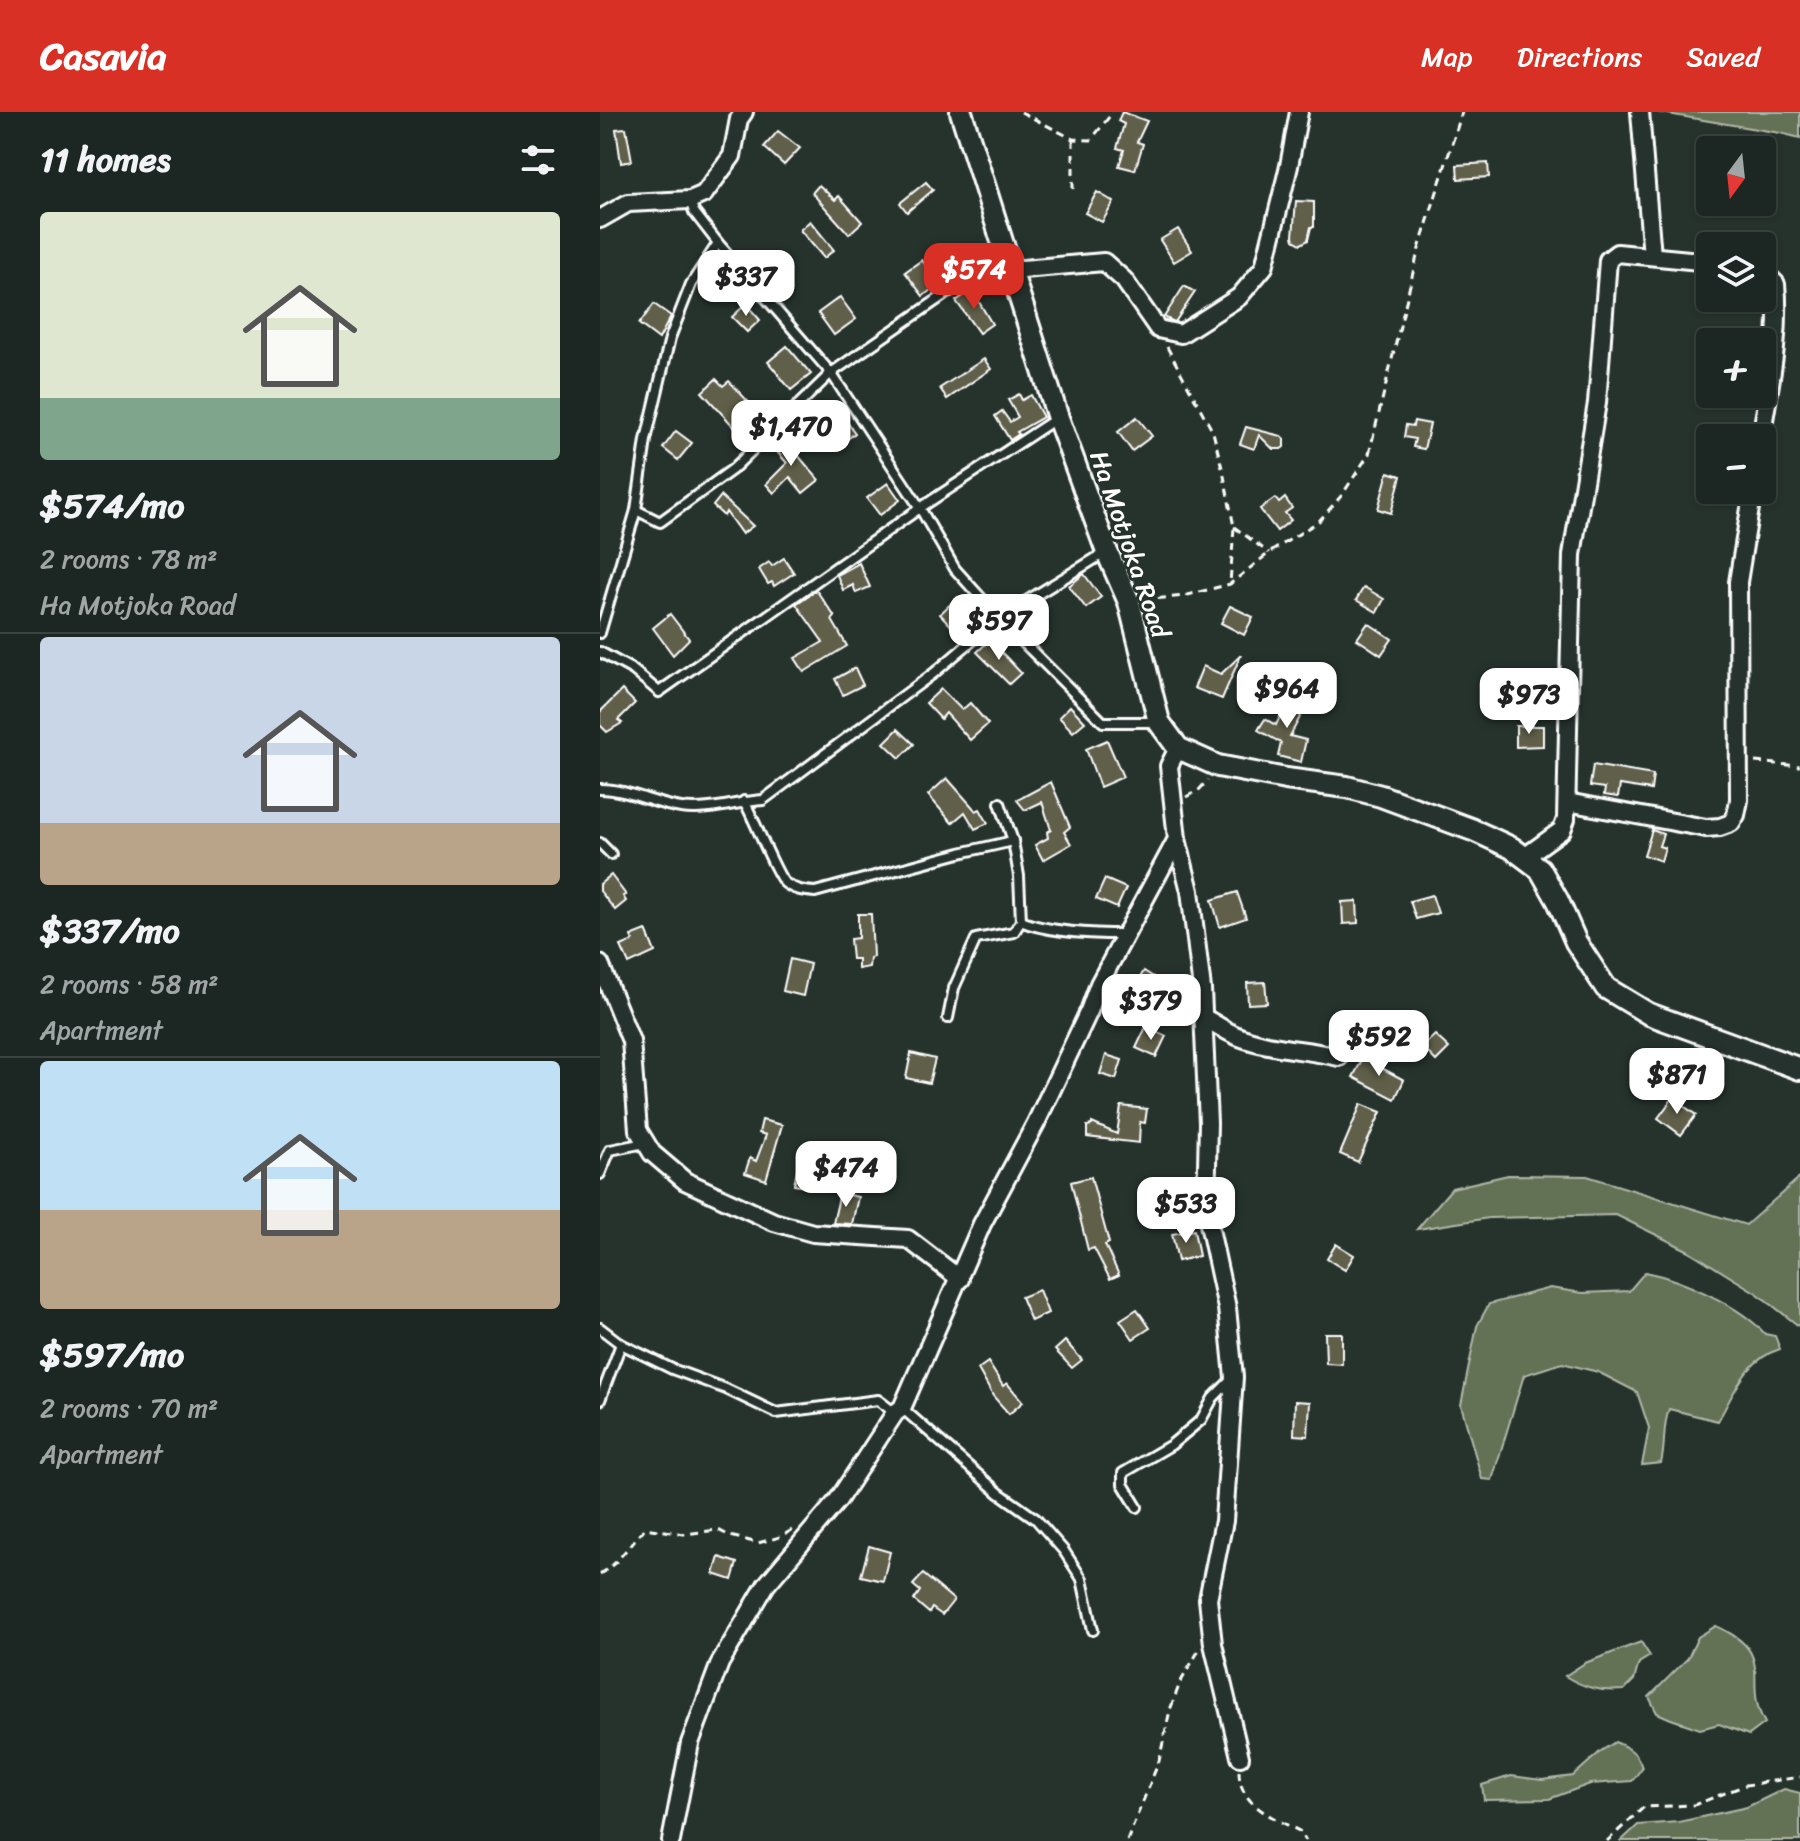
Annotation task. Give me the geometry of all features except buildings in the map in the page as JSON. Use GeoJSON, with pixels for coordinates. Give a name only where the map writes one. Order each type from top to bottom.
{"type":"FeatureCollection","features":[{"type":"Feature","properties":{"kind":"street"},"geometry":{"type":"LineString","coordinates":[[600,219],[628,203],[690,200],[704,194],[732,156],[739,119],[744,112]]}},
{"type":"Feature","properties":{"kind":"street","name":"Ha Motjoka Road"},"geometry":{"type":"LineString","coordinates":[[961,112],[1058,418],[1107,552],[1129,602],[1159,722],[1178,748],[1218,766],[1347,787],[1381,796],[1473,830],[1526,856],[1547,880],[1576,942],[1606,988],[1649,1014],[1800,1069]]}},
{"type":"Feature","properties":{"kind":"street"},"geometry":{"type":"LineString","coordinates":[[1009,264],[1104,262],[1124,280],[1158,329],[1181,334],[1239,297],[1264,267],[1299,112]]}},
{"type":"Feature","properties":{"kind":"street"},"geometry":{"type":"LineString","coordinates":[[1640,112],[1652,256]]}},
{"type":"Feature","properties":{"kind":"street"},"geometry":{"type":"LineString","coordinates":[[1526,856],[1562,830],[1567,802],[1572,555],[1597,403],[1608,260],[1617,253],[1696,261]]}},
{"type":"Feature","properties":{"kind":"street"},"geometry":{"type":"LineString","coordinates":[[1763,424],[1777,328],[1776,284]]}},
{"type":"Feature","properties":{"kind":"street"},"geometry":{"type":"LineString","coordinates":[[1567,802],[1706,828],[1731,823],[1736,815],[1739,761],[1738,582],[1751,504]]}},
{"type":"Feature","properties":{"kind":"street"},"geometry":{"type":"LineString","coordinates":[[1178,748],[1169,766],[1177,839],[1190,891],[1203,1017],[1208,1123],[1206,1210],[1227,1308],[1234,1377],[1224,1521],[1208,1599],[1211,1630],[1240,1757]]}},
{"type":"Feature","properties":{"kind":"street"},"geometry":{"type":"LineString","coordinates":[[671,1841],[690,1743],[720,1663],[766,1585],[838,1500],[899,1410],[982,1224],[1036,1123],[1099,984],[1177,839]]}},
{"type":"Feature","properties":{"kind":"street"},"geometry":{"type":"LineString","coordinates":[[600,964],[631,1041],[638,1130],[652,1153],[685,1181],[774,1222],[813,1233],[908,1239],[960,1279]]}},
{"type":"Feature","properties":{"kind":"street"},"geometry":{"type":"LineString","coordinates":[[1203,1017],[1249,1040],[1339,1057]]}},
{"type":"Feature","properties":{"kind":"lane"},"geometry":{"type":"LineString","coordinates":[[690,200],[694,212],[718,243],[831,373],[920,508],[955,569],[999,618],[1103,722],[1159,722]]}},
{"type":"Feature","properties":{"kind":"lane"},"geometry":{"type":"LineString","coordinates":[[600,633],[636,510],[646,440],[670,338],[691,284],[718,243]]}},
{"type":"Feature","properties":{"kind":"lane"},"geometry":{"type":"LineString","coordinates":[[636,510],[660,522],[733,469],[831,373],[982,269],[1009,264]]}},
{"type":"Feature","properties":{"kind":"lane"},"geometry":{"type":"LineString","coordinates":[[600,652],[633,670],[659,692],[920,508],[1058,418]]}},
{"type":"Feature","properties":{"kind":"lane"},"geometry":{"type":"LineString","coordinates":[[600,789],[679,808],[708,810],[744,801],[763,800],[934,673],[999,618],[1107,552]]}},
{"type":"Feature","properties":{"kind":"lane"},"geometry":{"type":"LineString","coordinates":[[744,801],[781,881],[799,891],[815,892],[1013,841]]}},
{"type":"Feature","properties":{"kind":"lane"},"geometry":{"type":"LineString","coordinates":[[948,1018],[954,988],[976,939],[1014,932],[1021,921],[1019,876],[1013,841],[1000,803]]}},
{"type":"Feature","properties":{"kind":"lane"},"geometry":{"type":"LineString","coordinates":[[600,843],[611,854]]}},
{"type":"Feature","properties":{"kind":"lane"},"geometry":{"type":"LineString","coordinates":[[1021,921],[1035,927],[1125,934]]}},
{"type":"Feature","properties":{"kind":"lane"},"geometry":{"type":"LineString","coordinates":[[600,1174],[610,1150],[646,1143]]}},
{"type":"Feature","properties":{"kind":"lane"},"geometry":{"type":"LineString","coordinates":[[600,1328],[621,1344],[672,1369],[726,1389],[776,1413],[878,1400],[899,1410],[999,1493],[1036,1519],[1064,1551],[1082,1579],[1093,1630]]}},
{"type":"Feature","properties":{"kind":"lane"},"geometry":{"type":"LineString","coordinates":[[600,1400],[621,1344]]}},
{"type":"Feature","properties":{"kind":"lane"},"geometry":{"type":"LineString","coordinates":[[1137,1507],[1123,1484],[1123,1473],[1171,1445],[1201,1420],[1213,1398],[1234,1377]]}},
{"type":"Feature","properties":{"kind":"path"},"geometry":{"type":"LineString","coordinates":[[1021,112],[1073,139],[1091,140],[1113,112]]}},
{"type":"Feature","properties":{"kind":"path"},"geometry":{"type":"LineString","coordinates":[[1129,602],[1184,596],[1230,584],[1269,553],[1319,521],[1342,495],[1369,454],[1418,252],[1462,112]]}},
{"type":"Feature","properties":{"kind":"path"},"geometry":{"type":"LineString","coordinates":[[1073,139],[1073,190]]}},
{"type":"Feature","properties":{"kind":"path"},"geometry":{"type":"LineString","coordinates":[[1158,329],[1213,432],[1234,527],[1230,584]]}},
{"type":"Feature","properties":{"kind":"path"},"geometry":{"type":"LineString","coordinates":[[1234,527],[1269,553]]}},
{"type":"Feature","properties":{"kind":"path"},"geometry":{"type":"LineString","coordinates":[[1739,761],[1800,766]]}},
{"type":"Feature","properties":{"kind":"path"},"geometry":{"type":"LineString","coordinates":[[1172,804],[1199,790],[1218,766]]}},
{"type":"Feature","properties":{"kind":"path"},"geometry":{"type":"LineString","coordinates":[[600,1575],[616,1562],[645,1528],[684,1534],[718,1530],[758,1543],[792,1530],[806,1535]]}},
{"type":"Feature","properties":{"kind":"path"},"geometry":{"type":"LineString","coordinates":[[1127,1841],[1159,1761],[1170,1710],[1180,1683],[1211,1630]]}},
{"type":"Feature","properties":{"kind":"path"},"geometry":{"type":"LineString","coordinates":[[1240,1757],[1239,1785],[1246,1799],[1301,1832],[1306,1841]]}},
{"type":"Feature","properties":{"kind":"path"},"geometry":{"type":"LineString","coordinates":[[1607,1841],[1644,1807],[1694,1805],[1746,1785],[1800,1777]]}},
{"type":"Feature","properties":{"kind":"green space"},"geometry":{"type":"Polygon","coordinates":[[[1656,112],[1800,112],[1800,138],[1780,133],[1656,112]]]}},
{"type":"Feature","properties":{"kind":"green space"},"geometry":{"type":"Polygon","coordinates":[[[1508,1175],[1587,1176],[1746,1225],[1800,1177],[1800,1327],[1758,1294],[1687,1250],[1616,1215],[1489,1218],[1417,1229],[1452,1188],[1508,1175]]]}},
{"type":"Feature","properties":{"kind":"green space"},"geometry":{"type":"Polygon","coordinates":[[[1645,1272],[1692,1287],[1726,1304],[1765,1334],[1775,1336],[1780,1349],[1749,1369],[1718,1421],[1669,1409],[1661,1463],[1642,1465],[1649,1428],[1637,1392],[1598,1372],[1562,1363],[1524,1375],[1492,1480],[1482,1479],[1461,1405],[1477,1326],[1489,1304],[1550,1288],[1583,1293],[1629,1291],[1645,1272]]]}},
{"type":"Feature","properties":{"kind":"green space"},"geometry":{"type":"Polygon","coordinates":[[[1716,1626],[1747,1647],[1753,1658],[1758,1708],[1765,1723],[1749,1735],[1719,1724],[1700,1729],[1671,1719],[1657,1713],[1649,1697],[1688,1658],[1698,1637],[1716,1626]]]}},
{"type":"Feature","properties":{"kind":"green space"},"geometry":{"type":"Polygon","coordinates":[[[1641,1642],[1650,1656],[1639,1663],[1634,1680],[1624,1690],[1593,1688],[1565,1676],[1585,1663],[1641,1642]]]}},
{"type":"Feature","properties":{"kind":"green space"},"geometry":{"type":"Polygon","coordinates":[[[1615,1742],[1625,1746],[1638,1758],[1642,1768],[1632,1781],[1590,1784],[1549,1799],[1484,1800],[1482,1785],[1511,1776],[1542,1780],[1573,1776],[1615,1742]]]}},
{"type":"Feature","properties":{"kind":"green space"},"geometry":{"type":"Polygon","coordinates":[[[1784,1789],[1800,1793],[1800,1841],[1621,1841],[1638,1825],[1679,1822],[1747,1807],[1784,1789]]]}}]}
